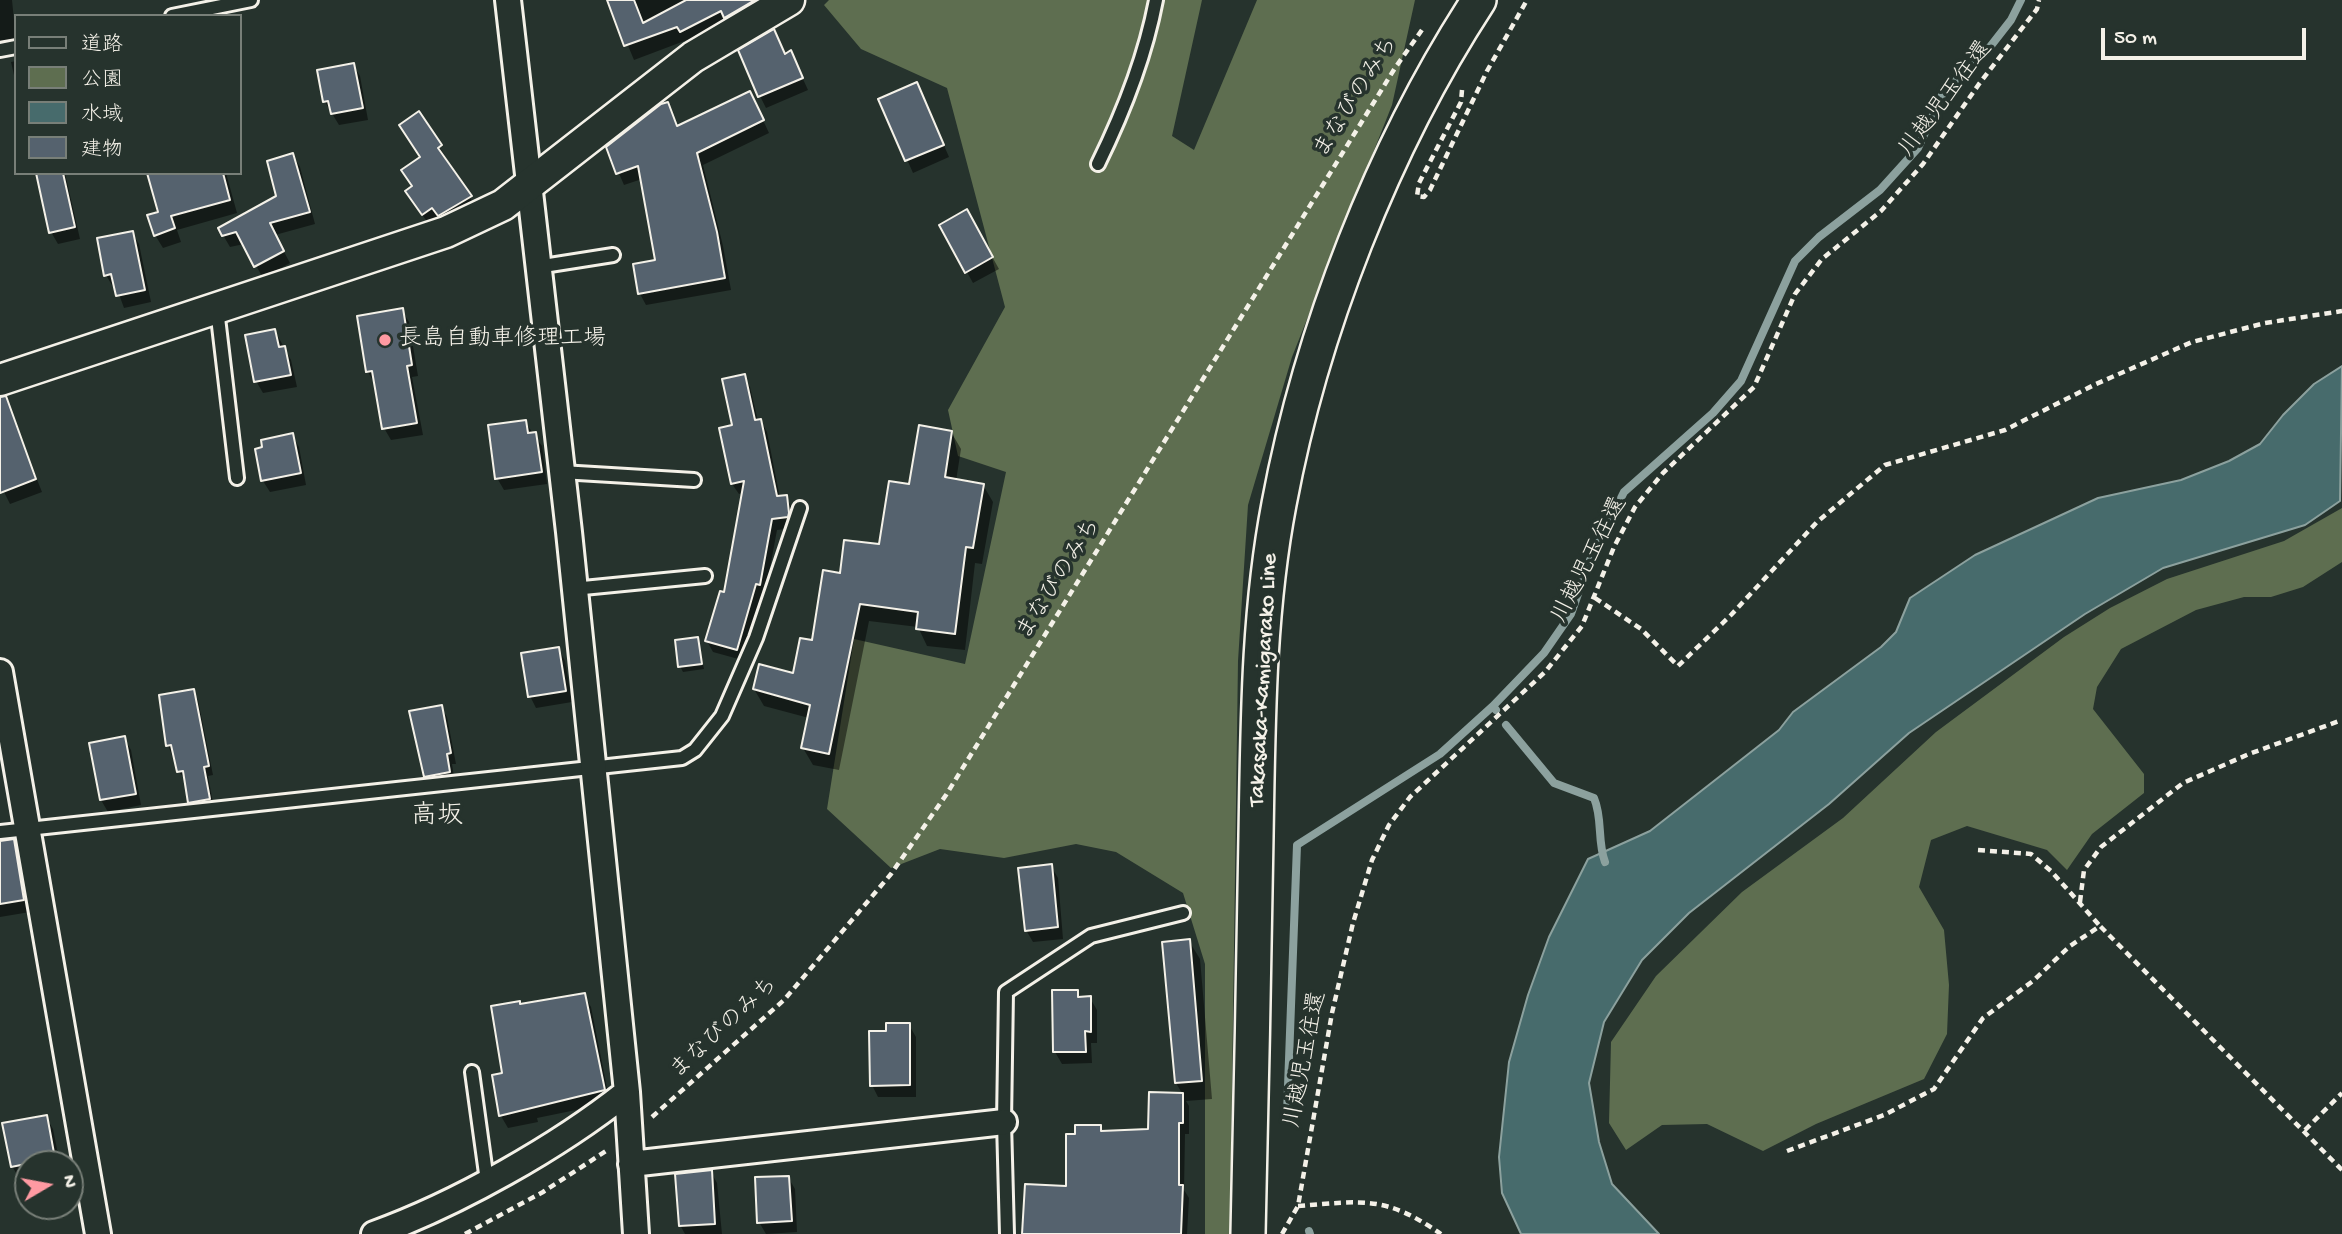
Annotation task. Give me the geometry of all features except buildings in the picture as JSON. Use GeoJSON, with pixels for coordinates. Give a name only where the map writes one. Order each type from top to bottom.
{"type":"FeatureCollection","features":[{"type":"Feature","properties":{"kind":"main road","name":"Takasaka-Kamigarako Line"},"geometry":{"type":"LineString","coordinates":[[1248,1234],[1259,709],[1265,603],[1278,505],[1309,374],[1345,270],[1418,109],[1479,0]]}},
{"type":"Feature","properties":{"kind":"street"},"geometry":{"type":"LineString","coordinates":[[508,0],[627,1092],[624,1154],[636,1234]]}},
{"type":"Feature","properties":{"kind":"street"},"geometry":{"type":"LineString","coordinates":[[0,380],[446,232],[503,205],[693,57],[789,0]]}},
{"type":"Feature","properties":{"kind":"street"},"geometry":{"type":"LineString","coordinates":[[0,672],[98,1234]]}},
{"type":"Feature","properties":{"kind":"street"},"geometry":{"type":"LineString","coordinates":[[374,1234],[408,1222],[487,1181],[596,1117],[627,1092]]}},
{"type":"Feature","properties":{"kind":"street"},"geometry":{"type":"LineString","coordinates":[[624,1154],[1004,1122]]}},
{"type":"Feature","properties":{"kind":"lane"},"geometry":{"type":"LineString","coordinates":[[182,14],[251,0]]}},
{"type":"Feature","properties":{"kind":"lane"},"geometry":{"type":"LineString","coordinates":[[1098,164],[1127,103],[1149,40],[1156,0]]}},
{"type":"Feature","properties":{"kind":"lane"},"geometry":{"type":"LineString","coordinates":[[537,267],[613,255]]}},
{"type":"Feature","properties":{"kind":"lane"},"geometry":{"type":"LineString","coordinates":[[217,309],[237,478]]}},
{"type":"Feature","properties":{"kind":"lane"},"geometry":{"type":"LineString","coordinates":[[561,472],[694,480]]}},
{"type":"Feature","properties":{"kind":"lane"},"geometry":{"type":"LineString","coordinates":[[0,832],[592,770],[682,758],[702,742],[722,716],[756,638],[800,509]]}},
{"type":"Feature","properties":{"kind":"lane"},"geometry":{"type":"LineString","coordinates":[[573,589],[705,576]]}},
{"type":"Feature","properties":{"kind":"lane"},"geometry":{"type":"LineString","coordinates":[[1007,1234],[1004,1122],[1006,992],[1091,936],[1183,913]]}},
{"type":"Feature","properties":{"kind":"lane"},"geometry":{"type":"LineString","coordinates":[[472,1072],[487,1181]]}},
{"type":"Feature","properties":{"kind":"path"},"geometry":{"type":"LineString","coordinates":[[1419,183],[1418,196],[1424,197],[1430,190],[1487,71],[1527,0]]}},
{"type":"Feature","properties":{"kind":"path","name":"川越児玉往還"},"geometry":{"type":"LineString","coordinates":[[1282,1234],[1298,1206],[1332,1013],[1350,936],[1373,860],[1389,825],[1410,797],[1545,672],[1582,626],[1614,547],[1635,507],[1663,473],[1754,387],[1795,294],[1822,259],[1881,211],[1923,164],[2037,9],[2039,0]]}},
{"type":"Feature","properties":{"kind":"path","name":"まなびのみち"},"geometry":{"type":"LineString","coordinates":[[651,1119],[784,1000],[891,874],[946,795],[1395,68],[1427,23]]}},
{"type":"Feature","properties":{"kind":"path"},"geometry":{"type":"LineString","coordinates":[[1595,598],[1641,629],[1678,666],[1731,615],[1817,522],[1885,466],[2004,430],[2096,384],[2192,342],[2265,323],[2342,312]]}},
{"type":"Feature","properties":{"kind":"path"},"geometry":{"type":"LineString","coordinates":[[2080,902],[2084,870],[2101,847],[2183,783],[2249,754],[2342,720]]}},
{"type":"Feature","properties":{"kind":"path"},"geometry":{"type":"LineString","coordinates":[[1978,850],[2031,854],[2342,1170]]}},
{"type":"Feature","properties":{"kind":"path"},"geometry":{"type":"LineString","coordinates":[[1787,1151],[1884,1115],[1934,1089],[1983,1018],[2033,981],[2070,946],[2100,926]]}},
{"type":"Feature","properties":{"kind":"path"},"geometry":{"type":"LineString","coordinates":[[2305,1130],[2342,1093]]}},
{"type":"Feature","properties":{"kind":"path"},"geometry":{"type":"LineString","coordinates":[[465,1234],[542,1192],[624,1154]]}},
{"type":"Feature","properties":{"kind":"path"},"geometry":{"type":"LineString","coordinates":[[1298,1206],[1366,1200],[1410,1213],[1441,1234]]}},
{"type":"Feature","properties":{"kind":"green space"},"geometry":{"type":"Polygon","coordinates":[[[829,0],[1202,0],[1172,136],[1194,150],[1257,0],[1415,0],[1392,105],[1292,357],[1248,505],[1238,661],[1230,1234],[1205,1234],[1205,964],[1183,893],[1116,852],[1076,844],[1004,858],[940,849],[891,868],[827,809],[854,639],[965,664],[1006,472],[958,456],[948,410],[1005,307],[947,88],[861,49],[824,5],[829,0]]]}},
{"type":"Feature","properties":{"kind":"green space"},"geometry":{"type":"Polygon","coordinates":[[[2342,508],[2342,562],[2303,587],[2271,597],[2244,597],[2196,610],[2121,649],[2097,687],[2093,709],[2144,774],[2144,793],[2092,834],[2067,870],[2047,850],[1967,826],[1931,840],[1919,887],[1944,930],[1949,985],[1947,1034],[1924,1079],[1816,1124],[1763,1151],[1707,1124],[1662,1125],[1626,1150],[1609,1123],[1611,1042],[1656,976],[1742,892],[1843,818],[1936,732],[2064,637],[2110,608],[2167,579],[2284,541],[2342,508]]]}},
{"type":"Feature","properties":{"kind":"water"},"geometry":{"type":"Polygon","coordinates":[[[2342,366],[2340,501],[2305,525],[2163,568],[2085,614],[1909,733],[1829,804],[1689,913],[1642,960],[1604,1022],[1589,1083],[1599,1142],[1612,1184],[1659,1234],[1521,1234],[1502,1193],[1499,1157],[1509,1062],[1528,995],[1549,937],[1588,859],[1650,831],[1779,730],[1793,712],[1881,647],[1896,632],[1910,598],[1975,555],[2098,498],[2181,480],[2229,461],[2260,444],[2283,415],[2314,384],[2342,366]]]}},
{"type":"Feature","properties":{"kind":"waterway"},"geometry":{"type":"LineString","coordinates":[[1496,710],[1493,706],[1544,653],[1571,614],[1590,560],[1624,492],[1713,413],[1741,381],[1795,261],[1819,237],[1880,190],[1918,148],[1943,93],[1986,52],[2011,20],[2021,0]]}},
{"type":"Feature","properties":{"kind":"waterway"},"geometry":{"type":"LineString","coordinates":[[1287,1113],[1297,845],[1440,754],[1493,706]]}},
{"type":"Feature","properties":{"kind":"waterway"},"geometry":{"type":"LineString","coordinates":[[1506,725],[1554,783],[1594,798],[1605,862]]}},
{"type":"Feature","properties":{"kind":"place","name":"長島自動車修理工場"},"geometry":{"type":"Point","coordinates":[385,340]}},
{"type":"Feature","properties":{"kind":"district","name":"高坂"},"geometry":{"type":"Point","coordinates":[437,818]}}]}
